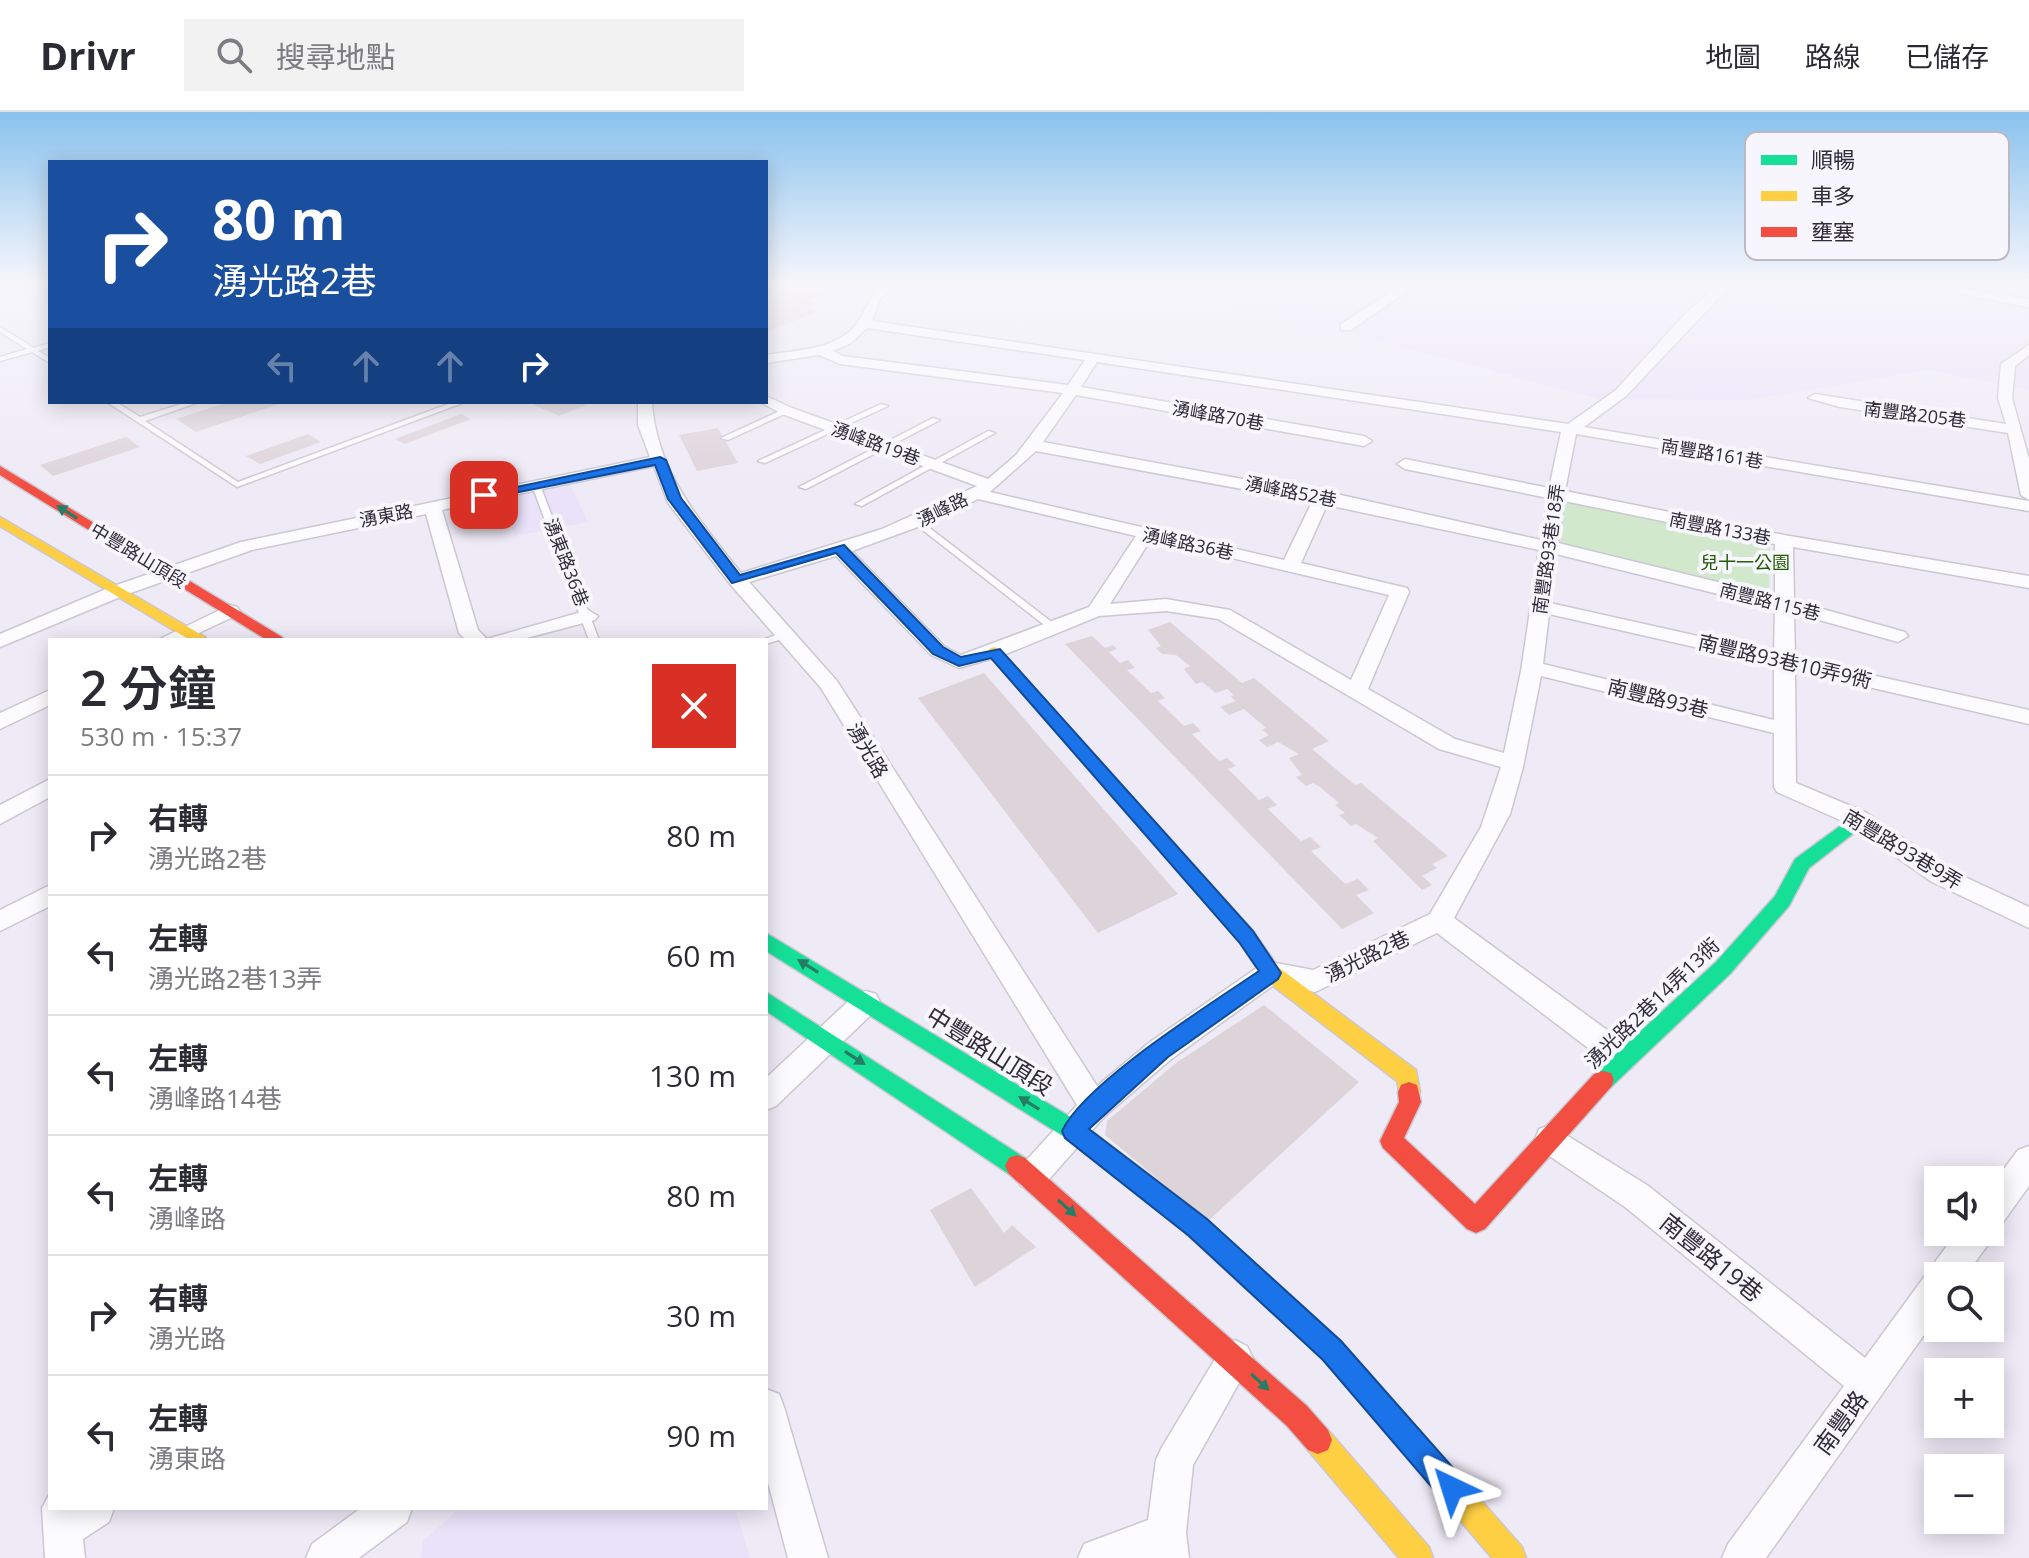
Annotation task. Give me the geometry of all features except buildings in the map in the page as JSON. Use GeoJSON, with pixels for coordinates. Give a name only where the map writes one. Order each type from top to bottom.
{"type":"FeatureCollection","features":[{"type":"Feature","properties":{"kind":"main road","name":"中豐路山頂段"},"geometry":{"type":"LineString","coordinates":[[0,470],[274,638]]}},
{"type":"Feature","properties":{"kind":"main road"},"geometry":{"type":"LineString","coordinates":[[0,521],[118,591],[185,637]]}},
{"type":"Feature","properties":{"kind":"main road"},"geometry":{"type":"LineString","coordinates":[[994,652],[1246,936],[1271,973]]}},
{"type":"Feature","properties":{"kind":"main road","name":"湧光路2巷14弄13衖"},"geometry":{"type":"LineString","coordinates":[[1271,973],[1408,1077],[1410,1102],[1391,1141],[1476,1221],[1623,1058],[1723,968],[1782,901],[1802,864],[1853,825],[1857,818]]}},
{"type":"Feature","properties":{"kind":"main road","name":"中豐路山頂段"},"geometry":{"type":"LineString","coordinates":[[768,942],[1074,1131],[1198,1227],[1332,1350],[1511,1558]]}},
{"type":"Feature","properties":{"kind":"main road"},"geometry":{"type":"LineString","coordinates":[[768,1001],[1032,1176],[1297,1416],[1418,1558]]}},
{"type":"Feature","properties":{"kind":"street"},"geometry":{"type":"LineString","coordinates":[[768,359],[818,350]]}},
{"type":"Feature","properties":{"kind":"street","name":"湧峰路70巷"},"geometry":{"type":"LineString","coordinates":[[822,350],[840,360],[1072,390],[1364,441]]}},
{"type":"Feature","properties":{"kind":"street","name":"南豐路161巷"},"geometry":{"type":"LineString","coordinates":[[1042,350],[1395,401],[1896,481],[2029,506]]}},
{"type":"Feature","properties":{"kind":"street"},"geometry":{"type":"LineString","coordinates":[[1569,430],[1621,393],[1660,350]]}},
{"type":"Feature","properties":{"kind":"street"},"geometry":{"type":"LineString","coordinates":[[2027,350],[2008,364],[2005,398],[2029,495]]}},
{"type":"Feature","properties":{"kind":"street","name":"湧峰路"},"geometry":{"type":"LineString","coordinates":[[737,580],[918,522],[981,488],[1021,459],[1093,358]]}},
{"type":"Feature","properties":{"kind":"street","name":"南豐路205巷"},"geometry":{"type":"LineString","coordinates":[[1815,398],[1877,410],[1963,419],[2015,430]]}},
{"type":"Feature","properties":{"kind":"street","name":"湧峰路19巷"},"geometry":{"type":"LineString","coordinates":[[768,401],[787,411],[936,464],[981,488]]}},
{"type":"Feature","properties":{"kind":"street","name":"湧光路"},"geometry":{"type":"LineString","coordinates":[[645,404],[646,425],[674,499],[737,580],[776,638],[830,685],[890,786],[1094,1107]]}},
{"type":"Feature","properties":{"kind":"street"},"geometry":{"type":"LineString","coordinates":[[2009,405],[2029,408]]}},
{"type":"Feature","properties":{"kind":"street","name":"南豐路93巷18弄"},"geometry":{"type":"LineString","coordinates":[[1439,921],[1497,815],[1532,668],[1553,496],[1569,430]]}},
{"type":"Feature","properties":{"kind":"street","name":"湧峰路52巷"},"geometry":{"type":"LineString","coordinates":[[1031,445],[1323,496],[1549,548]]}},
{"type":"Feature","properties":{"kind":"street","name":"湧東路"},"geometry":{"type":"LineString","coordinates":[[0,641],[118,591],[247,546],[660,460]]}},
{"type":"Feature","properties":{"kind":"street","name":"南豐路133巷"},"geometry":{"type":"LineString","coordinates":[[1405,464],[1784,540],[2029,582]]}},
{"type":"Feature","properties":{"kind":"street","name":"湧峰路36巷"},"geometry":{"type":"LineString","coordinates":[[981,488],[1146,534],[1400,592],[1356,692]]}},
{"type":"Feature","properties":{"kind":"street"},"geometry":{"type":"LineString","coordinates":[[1291,565],[1323,496]]}},
{"type":"Feature","properties":{"kind":"street"},"geometry":{"type":"LineString","coordinates":[[432,506],[469,633],[475,638]]}},
{"type":"Feature","properties":{"kind":"street"},"geometry":{"type":"LineString","coordinates":[[1096,611],[1146,534]]}},
{"type":"Feature","properties":{"kind":"street"},"geometry":{"type":"LineString","coordinates":[[1784,540],[1784,729]]}},
{"type":"Feature","properties":{"kind":"street"},"geometry":{"type":"LineString","coordinates":[[839,548],[938,651],[959,662],[994,652],[1096,611],[1166,605],[1223,614],[1447,744],[1511,762]]}},
{"type":"Feature","properties":{"kind":"street","name":"南豐路115巷"},"geometry":{"type":"LineString","coordinates":[[1549,548],[1783,603],[1898,636]]}},
{"type":"Feature","properties":{"kind":"street","name":"南豐路93巷10弄9衖"},"geometry":{"type":"LineString","coordinates":[[1540,606],[2029,717]]}},
{"type":"Feature","properties":{"kind":"street"},"geometry":{"type":"LineString","coordinates":[[185,637],[230,611]]}},
{"type":"Feature","properties":{"kind":"street"},"geometry":{"type":"LineString","coordinates":[[504,638],[588,616]]}},
{"type":"Feature","properties":{"kind":"street","name":"南豐路93巷"},"geometry":{"type":"LineString","coordinates":[[1532,668],[1784,729]]}},
{"type":"Feature","properties":{"kind":"street"},"geometry":{"type":"LineString","coordinates":[[0,722],[48,698]]}},
{"type":"Feature","properties":{"kind":"street","name":"南豐路93巷9弄"},"geometry":{"type":"LineString","coordinates":[[1784,729],[1785,787],[1857,818],[1941,876],[2029,918]]}},
{"type":"Feature","properties":{"kind":"street"},"geometry":{"type":"LineString","coordinates":[[0,816],[48,788]]}},
{"type":"Feature","properties":{"kind":"street"},"geometry":{"type":"LineString","coordinates":[[1,921],[48,895]]}},
{"type":"Feature","properties":{"kind":"street"},"geometry":{"type":"LineString","coordinates":[[1,921],[48,911]]}},
{"type":"Feature","properties":{"kind":"street"},"geometry":{"type":"LineString","coordinates":[[1439,921],[1623,1058]]}},
{"type":"Feature","properties":{"kind":"street","name":"湧光路2巷"},"geometry":{"type":"LineString","coordinates":[[1271,973],[1315,981],[1439,921]]}},
{"type":"Feature","properties":{"kind":"street"},"geometry":{"type":"LineString","coordinates":[[1032,1176],[1094,1107],[1160,1051],[1271,973]]}},
{"type":"Feature","properties":{"kind":"street"},"geometry":{"type":"LineString","coordinates":[[768,1095],[866,1002]]}},
{"type":"Feature","properties":{"kind":"street","name":"南豐路19巷"},"geometry":{"type":"LineString","coordinates":[[1550,1139],[1636,1196],[1868,1383]]}},
{"type":"Feature","properties":{"kind":"street"},"geometry":{"type":"LineString","coordinates":[[2004,1195],[2029,1160]]}},
{"type":"Feature","properties":{"kind":"street","name":"南豐路"},"geometry":{"type":"LineString","coordinates":[[1742,1558],[1924,1305]]}},
{"type":"Feature","properties":{"kind":"street"},"geometry":{"type":"LineString","coordinates":[[1098,1558],[1168,1546],[1175,1460],[1235,1358]]}},
{"type":"Feature","properties":{"kind":"street"},"geometry":{"type":"LineString","coordinates":[[768,1414],[808,1558]]}},
{"type":"Feature","properties":{"kind":"street"},"geometry":{"type":"LineString","coordinates":[[62,1532],[92,1510]]}},
{"type":"Feature","properties":{"kind":"street"},"geometry":{"type":"LineString","coordinates":[[326,1558],[390,1510]]}},
{"type":"Feature","properties":{"kind":"lane"},"geometry":{"type":"LineString","coordinates":[[0,359],[31,350]]}},
{"type":"Feature","properties":{"kind":"lane"},"geometry":{"type":"LineString","coordinates":[[34,350],[48,360]]}},
{"type":"Feature","properties":{"kind":"lane"},"geometry":{"type":"LineString","coordinates":[[114,404],[237,485],[456,404]]}},
{"type":"Feature","properties":{"kind":"lane"},"geometry":{"type":"LineString","coordinates":[[139,420],[189,404]]}},
{"type":"Feature","properties":{"kind":"lane"},"geometry":{"type":"LineString","coordinates":[[762,461],[884,406]]}},
{"type":"Feature","properties":{"kind":"lane"},"geometry":{"type":"LineString","coordinates":[[725,438],[787,411]]}},
{"type":"Feature","properties":{"kind":"lane"},"geometry":{"type":"LineString","coordinates":[[803,487],[936,420]]}},
{"type":"Feature","properties":{"kind":"lane"},"geometry":{"type":"LineString","coordinates":[[859,504],[991,433]]}},
{"type":"Feature","properties":{"kind":"lane","name":"湧東路36巷"},"geometry":{"type":"LineString","coordinates":[[536,485],[588,616],[594,638]]}},
{"type":"Feature","properties":{"kind":"lane"},"geometry":{"type":"LineString","coordinates":[[918,522],[1055,629]]}},
{"type":"Feature","properties":{"kind":"shaded area"},"geometry":{"type":"Polygon","coordinates":[[[1416,350],[2029,350],[2029,390],[1929,370],[1751,400],[1599,399],[1416,350]]]}},
{"type":"Feature","properties":{"kind":"shaded area"},"geometry":{"type":"Polygon","coordinates":[[[569,482],[588,522],[515,536],[500,495],[569,482]]]}},
{"type":"Feature","properties":{"kind":"shaded area"},"geometry":{"type":"Polygon","coordinates":[[[458,1510],[736,1510],[750,1558],[421,1558],[423,1541],[458,1510]]]}},
{"type":"Feature","properties":{"kind":"green space","name":"兒十一公園"},"geometry":{"type":"Polygon","coordinates":[[[1565,502],[1770,542],[1769,592],[1560,544],[1565,502]]]}},
{"type":"Feature","properties":{"kind":"traffic: fast"},"geometry":{"type":"LineString","coordinates":[[1603,1080],[1723,968],[1782,901],[1802,864],[1853,825],[1857,818]]}},
{"type":"Feature","properties":{"kind":"traffic: fast"},"geometry":{"type":"LineString","coordinates":[[768,942],[1074,1131],[1189,1220]]}},
{"type":"Feature","properties":{"kind":"traffic: fast"},"geometry":{"type":"LineString","coordinates":[[768,1001],[1017,1166]]}},
{"type":"Feature","properties":{"kind":"traffic: slow"},"geometry":{"type":"LineString","coordinates":[[0,521],[197,638]]}},
{"type":"Feature","properties":{"kind":"traffic: slow"},"geometry":{"type":"LineString","coordinates":[[994,652],[1246,936],[1271,973],[1408,1077],[1409,1092]]}},
{"type":"Feature","properties":{"kind":"traffic: slow"},"geometry":{"type":"LineString","coordinates":[[1189,1220],[1332,1350],[1511,1558]]}},
{"type":"Feature","properties":{"kind":"traffic: slow"},"geometry":{"type":"LineString","coordinates":[[1318,1440],[1418,1558]]}},
{"type":"Feature","properties":{"kind":"traffic: jam"},"geometry":{"type":"LineString","coordinates":[[0,470],[274,638]]}},
{"type":"Feature","properties":{"kind":"traffic: jam"},"geometry":{"type":"LineString","coordinates":[[1409,1092],[1410,1102],[1391,1141],[1476,1221],[1603,1080]]}},
{"type":"Feature","properties":{"kind":"traffic: jam"},"geometry":{"type":"LineString","coordinates":[[1017,1166],[1297,1416],[1318,1440]]}},
{"type":"Feature","properties":{"kind":"route"},"geometry":{"type":"LineString","coordinates":[[484,495],[660,460],[674,499],[737,580],[839,548],[938,651],[959,662],[994,652],[1246,936],[1271,973],[1160,1051],[1094,1107],[1074,1131],[1198,1227],[1332,1350],[1452,1488]]}}]}
